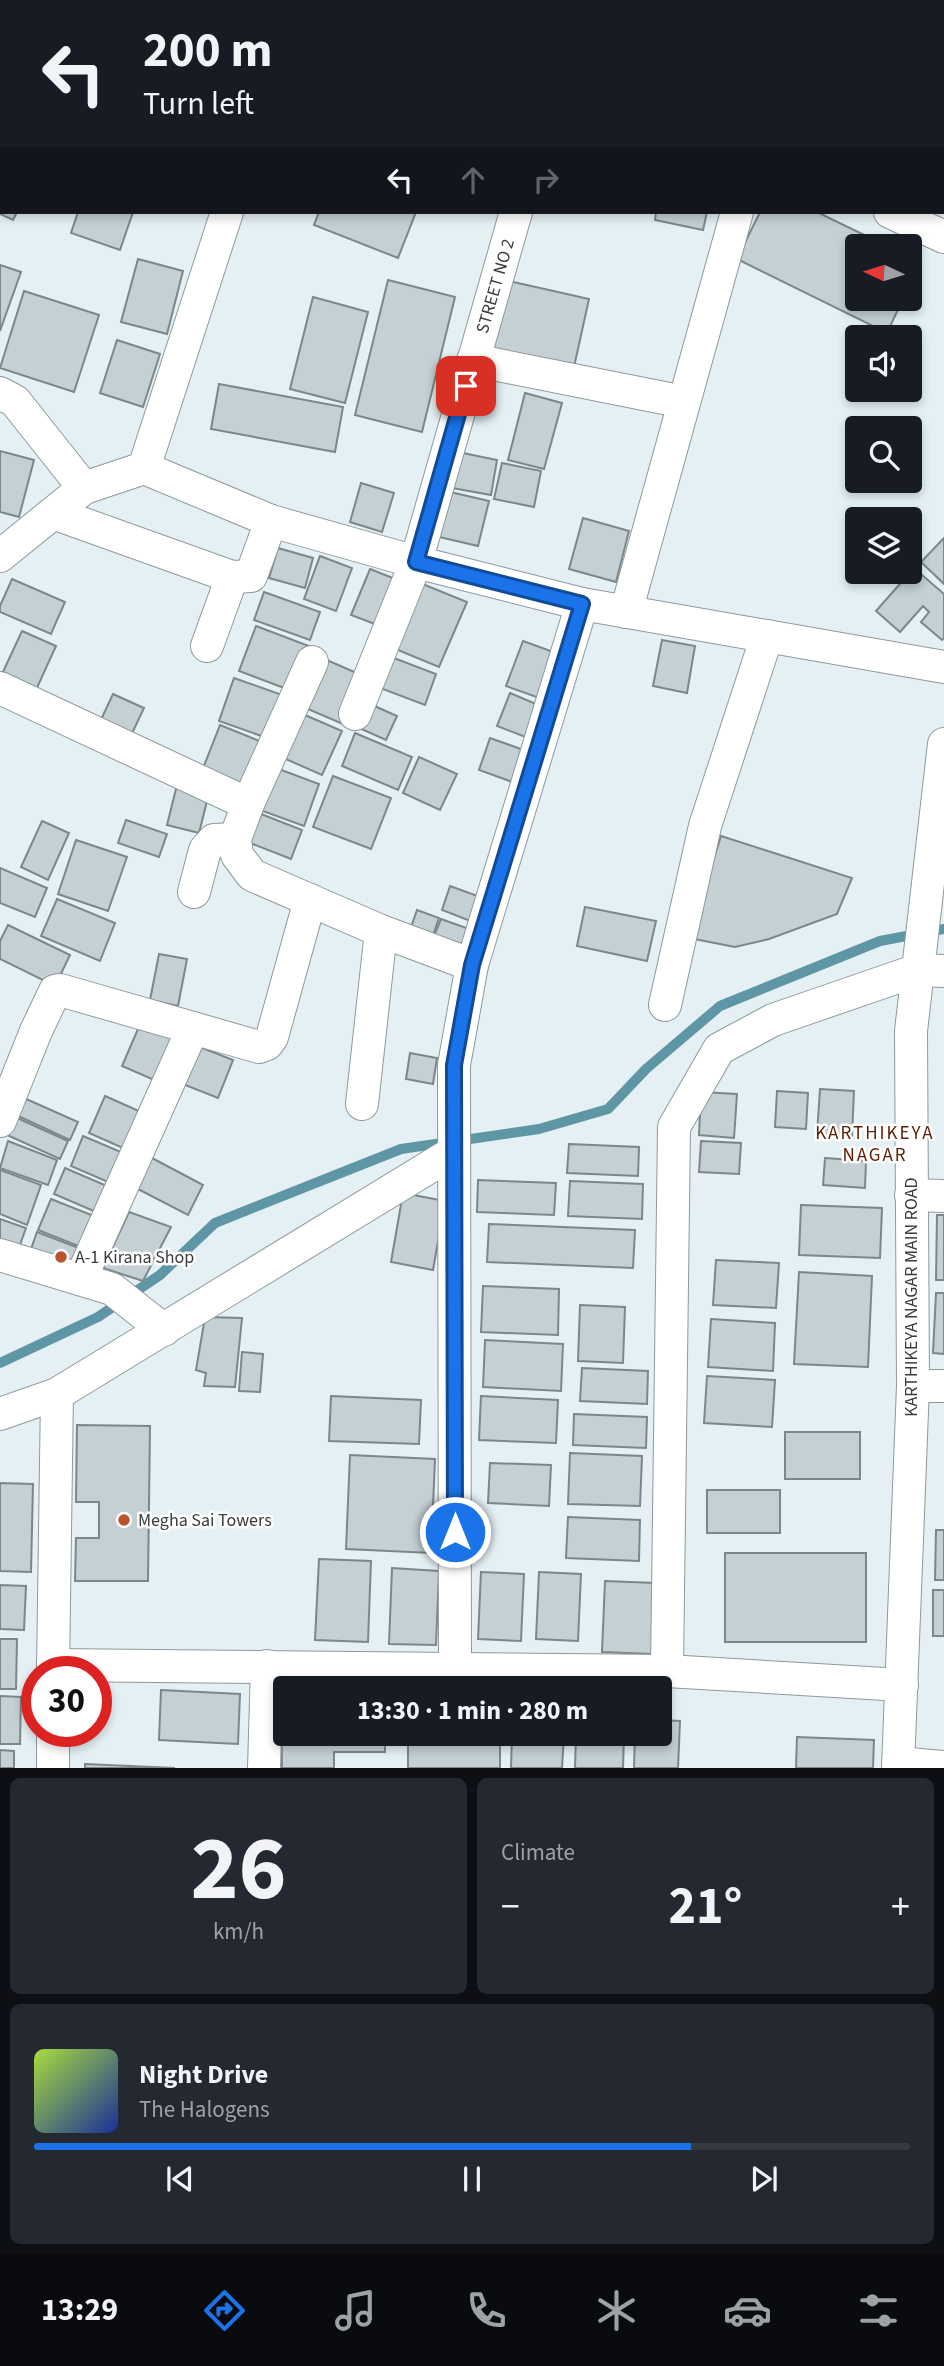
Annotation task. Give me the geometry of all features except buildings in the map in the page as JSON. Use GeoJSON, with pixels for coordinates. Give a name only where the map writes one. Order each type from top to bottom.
{"type":"FeatureCollection","features":[{"type":"Feature","properties":{"kind":"street"},"geometry":{"type":"LineString","coordinates":[[144,468],[226,214]]}},
{"type":"Feature","properties":{"kind":"street","name":"STREET NO 2"},"geometry":{"type":"LineString","coordinates":[[355,714],[416,562],[515,214]]}},
{"type":"Feature","properties":{"kind":"street"},"geometry":{"type":"LineString","coordinates":[[626,612],[736,214]]}},
{"type":"Feature","properties":{"kind":"street"},"geometry":{"type":"LineString","coordinates":[[894,214],[944,237]]}},
{"type":"Feature","properties":{"kind":"street"},"geometry":{"type":"LineString","coordinates":[[473,360],[684,402]]}},
{"type":"Feature","properties":{"kind":"street"},"geometry":{"type":"LineString","coordinates":[[0,393],[15,401],[84,488]]}},
{"type":"Feature","properties":{"kind":"street"},"geometry":{"type":"LineString","coordinates":[[0,556],[84,488],[144,468],[271,521],[416,562],[582,604],[944,667]]}},
{"type":"Feature","properties":{"kind":"street"},"geometry":{"type":"LineString","coordinates":[[52,513],[232,577],[251,576],[271,521]]}},
{"type":"Feature","properties":{"kind":"street"},"geometry":{"type":"LineString","coordinates":[[207,646],[232,577]]}},
{"type":"Feature","properties":{"kind":"street"},"geometry":{"type":"LineString","coordinates":[[455,1668],[454,1065],[472,965],[582,604]]}},
{"type":"Feature","properties":{"kind":"street"},"geometry":{"type":"LineString","coordinates":[[665,1005],[705,826],[768,636]]}},
{"type":"Feature","properties":{"kind":"street"},"geometry":{"type":"LineString","coordinates":[[312,662],[247,804],[235,838],[237,855],[252,875],[382,931],[472,965]]}},
{"type":"Feature","properties":{"kind":"street"},"geometry":{"type":"LineString","coordinates":[[0,688],[247,804]]}},
{"type":"Feature","properties":{"kind":"street","name":"KARTHIKEYA NAGAR MAIN ROAD"},"geometry":{"type":"LineString","coordinates":[[898,1765],[913,1386],[911,1031],[927,952],[944,744]]}},
{"type":"Feature","properties":{"kind":"street"},"geometry":{"type":"LineString","coordinates":[[194,892],[205,850],[214,839],[235,838]]}},
{"type":"Feature","properties":{"kind":"street"},"geometry":{"type":"LineString","coordinates":[[0,1121],[55,991],[60,990],[259,1047],[267,1044],[272,1037],[310,901]]}},
{"type":"Feature","properties":{"kind":"street"},"geometry":{"type":"LineString","coordinates":[[362,1104],[382,931]]}},
{"type":"Feature","properties":{"kind":"street"},"geometry":{"type":"LineString","coordinates":[[667,1671],[674,1127],[719,1049],[772,1020],[927,952]]}},
{"type":"Feature","properties":{"kind":"street"},"geometry":{"type":"LineString","coordinates":[[81,1278],[193,1028]]}},
{"type":"Feature","properties":{"kind":"street"},"geometry":{"type":"LineString","coordinates":[[0,1415],[57,1394],[454,1152]]}},
{"type":"Feature","properties":{"kind":"street"},"geometry":{"type":"LineString","coordinates":[[911,1195],[944,1196]]}},
{"type":"Feature","properties":{"kind":"street"},"geometry":{"type":"LineString","coordinates":[[0,1255],[112,1289],[164,1330]]}},
{"type":"Feature","properties":{"kind":"street"},"geometry":{"type":"LineString","coordinates":[[913,1386],[944,1386]]}},
{"type":"Feature","properties":{"kind":"street"},"geometry":{"type":"LineString","coordinates":[[53,1656],[57,1394]]}},
{"type":"Feature","properties":{"kind":"street"},"geometry":{"type":"LineString","coordinates":[[112,1667],[267,1666],[667,1671],[902,1685]]}},
{"type":"Feature","properties":{"kind":"street"},"geometry":{"type":"LineString","coordinates":[[264,1768],[267,1666]]}},
{"type":"Feature","properties":{"kind":"street"},"geometry":{"type":"LineString","coordinates":[[53,1747],[53,1768]]}},
{"type":"Feature","properties":{"kind":"street"},"geometry":{"type":"LineString","coordinates":[[898,1765],[944,1766]]}},
{"type":"Feature","properties":{"kind":"waterway"},"geometry":{"type":"LineString","coordinates":[[0,1363],[98,1317],[160,1275],[215,1223],[401,1149],[539,1129],[608,1109],[646,1069],[720,1006],[880,941],[944,929]]}},
{"type":"Feature","properties":{"kind":"place","name":"A-1 Kirana Shop"},"geometry":{"type":"Point","coordinates":[61,1257]}},
{"type":"Feature","properties":{"kind":"place","name":"Megha Sai Towers"},"geometry":{"type":"Point","coordinates":[124,1520]}},
{"type":"Feature","properties":{"kind":"district","name":"KARTHIKEYA NAGAR"},"geometry":{"type":"Point","coordinates":[875,1143]}},
{"type":"Feature","properties":{"kind":"route"},"geometry":{"type":"LineString","coordinates":[[455,1532],[454,1065],[472,965],[582,604],[416,562],[466,386]]}}]}
